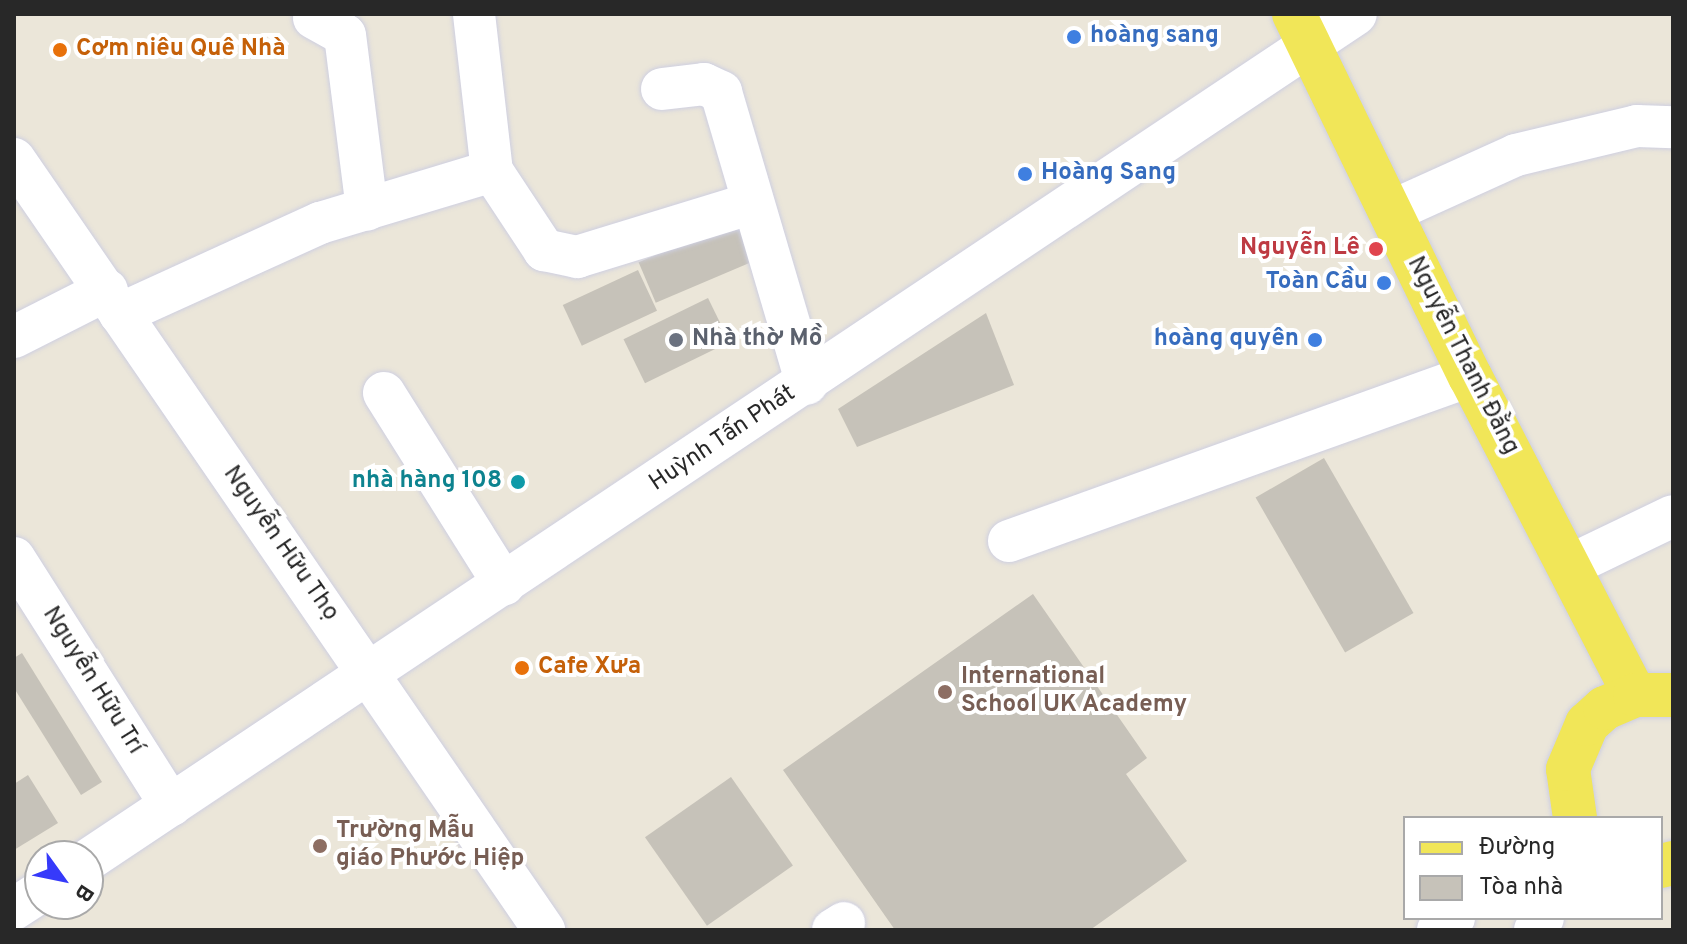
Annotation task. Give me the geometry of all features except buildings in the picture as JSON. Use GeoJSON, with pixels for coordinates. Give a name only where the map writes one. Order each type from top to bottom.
{"type":"FeatureCollection","features":[{"type":"Feature","properties":{"kind":"main road","name":"Nguyễn Thanh Đằng"},"geometry":{"type":"LineString","coordinates":[[1301,30],[1470,376],[1569,566],[1654,695]]}},
{"type":"Feature","properties":{"kind":"main road"},"geometry":{"type":"LineString","coordinates":[[1574,816],[1567,787],[1574,744],[1605,708],[1654,695]]}},
{"type":"Feature","properties":{"kind":"street"},"geometry":{"type":"LineString","coordinates":[[474,14],[492,171],[528,231],[544,250],[559,257],[577,257],[753,203]]}},
{"type":"Feature","properties":{"kind":"street","name":"Huỳnh Tấn Phát"},"geometry":{"type":"LineString","coordinates":[[104,849],[807,384],[1301,30],[1356,14]]}},
{"type":"Feature","properties":{"kind":"street"},"geometry":{"type":"LineString","coordinates":[[314,18],[345,35],[367,210]]}},
{"type":"Feature","properties":{"kind":"street"},"geometry":{"type":"LineString","coordinates":[[662,89],[704,84],[721,92],[807,384]]}},
{"type":"Feature","properties":{"kind":"street"},"geometry":{"type":"LineString","coordinates":[[1390,212],[1543,147],[1637,126],[1673,127]]}},
{"type":"Feature","properties":{"kind":"street","name":"Nguyễn Hữu Thọ"},"geometry":{"type":"LineString","coordinates":[[14,159],[544,930]]}},
{"type":"Feature","properties":{"kind":"street"},"geometry":{"type":"LineString","coordinates":[[14,337],[261,246],[492,171]]}},
{"type":"Feature","properties":{"kind":"street"},"geometry":{"type":"LineString","coordinates":[[1009,541],[1470,376]]}},
{"type":"Feature","properties":{"kind":"street"},"geometry":{"type":"LineString","coordinates":[[384,393],[504,584]]}},
{"type":"Feature","properties":{"kind":"street"},"geometry":{"type":"LineString","coordinates":[[1569,566],[1673,516]]}},
{"type":"Feature","properties":{"kind":"street","name":"Nguyễn Hữu Trí"},"geometry":{"type":"LineString","coordinates":[[14,558],[171,805]]}},
{"type":"Feature","properties":{"kind":"place","name":"hoàng sang"},"geometry":{"type":"Point","coordinates":[1074,37]}},
{"type":"Feature","properties":{"kind":"place","name":"Cơm niêu Quê Nhà"},"geometry":{"type":"Point","coordinates":[60,50]}},
{"type":"Feature","properties":{"kind":"place","name":"Hoàng Sang"},"geometry":{"type":"Point","coordinates":[1025,174]}},
{"type":"Feature","properties":{"kind":"place","name":"Nguyễn Lê"},"geometry":{"type":"Point","coordinates":[1376,249]}},
{"type":"Feature","properties":{"kind":"place","name":"Toàn Cầu"},"geometry":{"type":"Point","coordinates":[1384,283]}},
{"type":"Feature","properties":{"kind":"place","name":"Nhà thờ Mồ"},"geometry":{"type":"Point","coordinates":[676,340]}},
{"type":"Feature","properties":{"kind":"place","name":"hoàng quyên"},"geometry":{"type":"Point","coordinates":[1315,340]}},
{"type":"Feature","properties":{"kind":"place","name":"nhà hàng 108"},"geometry":{"type":"Point","coordinates":[518,482]}},
{"type":"Feature","properties":{"kind":"place","name":"Cafe Xưa"},"geometry":{"type":"Point","coordinates":[522,668]}},
{"type":"Feature","properties":{"kind":"place","name":"International School UK Academy"},"geometry":{"type":"Point","coordinates":[945,692]}},
{"type":"Feature","properties":{"kind":"place","name":"Trường Mẫu giáo Phước Hiệp"},"geometry":{"type":"Point","coordinates":[320,846]}}]}
